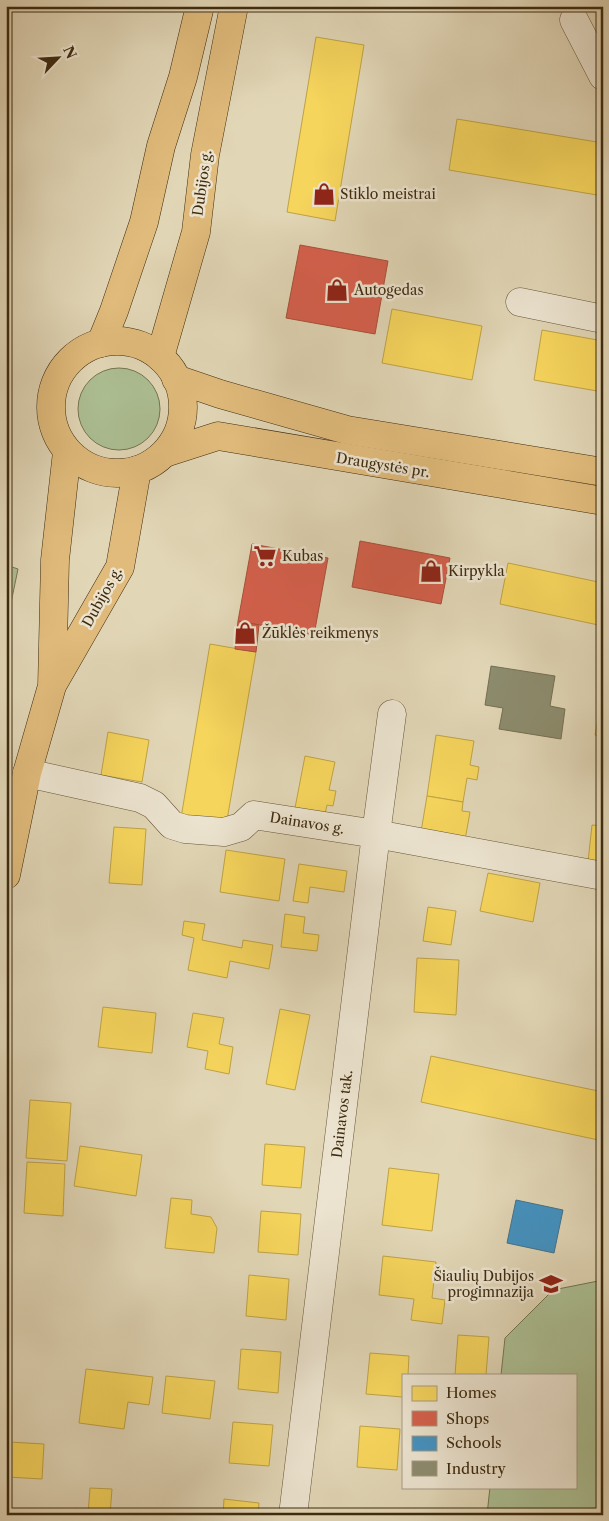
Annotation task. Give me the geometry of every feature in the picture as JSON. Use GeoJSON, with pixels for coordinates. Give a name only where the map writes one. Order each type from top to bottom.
{"type":"FeatureCollection","features":[{"type":"Feature","properties":{"kind":"main road"},"geometry":{"type":"LineString","coordinates":[[101,343],[114,311],[144,222],[161,146],[183,77],[200,6]]}},
{"type":"Feature","properties":{"kind":"main road","name":"Dubijos g."},"geometry":{"type":"LineString","coordinates":[[168,368],[196,232],[205,155],[234,6]]}},
{"type":"Feature","properties":{"kind":"main road"},"geometry":{"type":"LineString","coordinates":[[116,341],[132,343],[147,348],[168,368],[183,405],[179,430],[165,453],[152,463],[122,474],[92,469],[78,462],[67,452],[58,439],[52,425],[51,395],[56,380],[74,356],[87,348],[101,343],[116,341]]}},
{"type":"Feature","properties":{"kind":"main road","name":"Draugystės pr."},"geometry":{"type":"LineString","coordinates":[[168,368],[220,394],[347,430],[603,472]]}},
{"type":"Feature","properties":{"kind":"main road","name":"Draugystės pr."},"geometry":{"type":"LineString","coordinates":[[165,453],[218,436],[603,501]]}},
{"type":"Feature","properties":{"kind":"main road","name":"Dubijos g."},"geometry":{"type":"LineString","coordinates":[[52,686],[55,560],[67,452]]}},
{"type":"Feature","properties":{"kind":"main road","name":"Dubijos g."},"geometry":{"type":"LineString","coordinates":[[6,875],[27,773],[52,686],[120,567],[137,470]]}},
{"type":"Feature","properties":{"kind":"street"},"geometry":{"type":"LineString","coordinates":[[573,21],[603,76]]}},
{"type":"Feature","properties":{"kind":"street"},"geometry":{"type":"LineString","coordinates":[[520,302],[603,319]]}},
{"type":"Feature","properties":{"kind":"street","name":"Dainavos tak."},"geometry":{"type":"LineString","coordinates":[[293,1515],[392,714]]}},
{"type":"Feature","properties":{"kind":"street","name":"Dainavos g."},"geometry":{"type":"LineString","coordinates":[[27,773],[140,798],[154,805],[172,825],[185,829],[224,832],[241,827],[254,815],[376,834],[603,876]]}},
{"type":"Feature","properties":{"kind":"green space"},"geometry":{"type":"Polygon","coordinates":[[[119,368],[135,371],[148,380],[157,393],[160,409],[157,425],[148,438],[135,447],[119,450],[103,447],[90,438],[81,425],[78,409],[81,393],[90,380],[103,371],[119,368]]]}},
{"type":"Feature","properties":{"kind":"green space"},"geometry":{"type":"Polygon","coordinates":[[[6,557],[9,566],[18,569],[6,627],[6,557]]]}},
{"type":"Feature","properties":{"kind":"green space"},"geometry":{"type":"Polygon","coordinates":[[[603,1280],[603,1515],[487,1515],[490,1488],[576,1488],[576,1374],[501,1374],[505,1338],[553,1290],[603,1280]]]}},
{"type":"Feature","properties":{"kind":"building: Homes"},"geometry":{"type":"Polygon","coordinates":[[[316,37],[364,45],[335,221],[287,212],[316,37]]]}},
{"type":"Feature","properties":{"kind":"building: Homes"},"geometry":{"type":"Polygon","coordinates":[[[457,119],[603,143],[603,196],[449,170],[457,119]]]}},
{"type":"Feature","properties":{"kind":"building: Homes"},"geometry":{"type":"Polygon","coordinates":[[[392,309],[482,326],[472,380],[382,363],[392,309]]]}},
{"type":"Feature","properties":{"kind":"building: Homes"},"geometry":{"type":"Polygon","coordinates":[[[542,330],[603,341],[603,392],[534,380],[542,330]]]}},
{"type":"Feature","properties":{"kind":"building: Homes"},"geometry":{"type":"Polygon","coordinates":[[[508,563],[603,583],[603,626],[500,604],[508,563]]]}},
{"type":"Feature","properties":{"kind":"building: Homes"},"geometry":{"type":"Polygon","coordinates":[[[210,644],[256,652],[226,826],[181,818],[210,644]]]}},
{"type":"Feature","properties":{"kind":"building: Homes"},"geometry":{"type":"Polygon","coordinates":[[[601,703],[603,703],[603,737],[595,735],[601,703]]]}},
{"type":"Feature","properties":{"kind":"building: Homes"},"geometry":{"type":"Polygon","coordinates":[[[108,732],[149,740],[142,782],[101,775],[108,732]]]}},
{"type":"Feature","properties":{"kind":"building: Homes"},"geometry":{"type":"Polygon","coordinates":[[[436,735],[474,741],[470,765],[479,767],[477,780],[467,778],[463,802],[427,796],[436,735]]]}},
{"type":"Feature","properties":{"kind":"building: Homes"},"geometry":{"type":"Polygon","coordinates":[[[305,756],[335,762],[329,790],[336,791],[333,806],[327,805],[325,814],[295,808],[305,756]]]}},
{"type":"Feature","properties":{"kind":"building: Homes"},"geometry":{"type":"Polygon","coordinates":[[[427,796],[463,802],[462,811],[470,812],[465,840],[421,832],[427,796]]]}},
{"type":"Feature","properties":{"kind":"building: Homes"},"geometry":{"type":"Polygon","coordinates":[[[592,825],[603,826],[603,863],[588,862],[592,825]]]}},
{"type":"Feature","properties":{"kind":"building: Homes"},"geometry":{"type":"Polygon","coordinates":[[[114,827],[146,829],[142,885],[109,883],[114,827]]]}},
{"type":"Feature","properties":{"kind":"building: Homes"},"geometry":{"type":"Polygon","coordinates":[[[226,850],[285,859],[279,901],[220,892],[226,850]]]}},
{"type":"Feature","properties":{"kind":"building: Homes"},"geometry":{"type":"Polygon","coordinates":[[[299,864],[347,871],[344,892],[310,887],[308,903],[293,901],[299,864]]]}},
{"type":"Feature","properties":{"kind":"building: Homes"},"geometry":{"type":"Polygon","coordinates":[[[488,873],[540,883],[533,922],[480,911],[488,873]]]}},
{"type":"Feature","properties":{"kind":"building: Homes"},"geometry":{"type":"Polygon","coordinates":[[[428,907],[456,911],[451,945],[423,941],[428,907]]]}},
{"type":"Feature","properties":{"kind":"building: Homes"},"geometry":{"type":"Polygon","coordinates":[[[285,914],[305,917],[303,933],[319,935],[317,951],[281,947],[285,914]]]}},
{"type":"Feature","properties":{"kind":"building: Homes"},"geometry":{"type":"Polygon","coordinates":[[[184,921],[205,924],[202,940],[242,948],[243,940],[273,945],[269,969],[230,961],[227,978],[188,970],[194,938],[182,935],[184,921]]]}},
{"type":"Feature","properties":{"kind":"building: Homes"},"geometry":{"type":"Polygon","coordinates":[[[417,958],[459,960],[456,1015],[414,1012],[417,958]]]}},
{"type":"Feature","properties":{"kind":"building: Homes"},"geometry":{"type":"Polygon","coordinates":[[[103,1007],[156,1013],[152,1053],[98,1047],[103,1007]]]}},
{"type":"Feature","properties":{"kind":"building: Homes"},"geometry":{"type":"Polygon","coordinates":[[[280,1009],[310,1015],[295,1090],[266,1084],[280,1009]]]}},
{"type":"Feature","properties":{"kind":"building: Homes"},"geometry":{"type":"Polygon","coordinates":[[[193,1013],[224,1018],[219,1044],[233,1047],[229,1074],[205,1069],[208,1051],[187,1047],[193,1013]]]}},
{"type":"Feature","properties":{"kind":"building: Homes"},"geometry":{"type":"Polygon","coordinates":[[[431,1056],[603,1092],[603,1141],[421,1102],[431,1056]]]}},
{"type":"Feature","properties":{"kind":"building: Homes"},"geometry":{"type":"Polygon","coordinates":[[[30,1100],[71,1103],[67,1161],[26,1158],[30,1100]]]}},
{"type":"Feature","properties":{"kind":"building: Homes"},"geometry":{"type":"Polygon","coordinates":[[[265,1144],[305,1147],[301,1188],[262,1185],[265,1144]]]}},
{"type":"Feature","properties":{"kind":"building: Homes"},"geometry":{"type":"Polygon","coordinates":[[[80,1146],[142,1155],[136,1196],[74,1186],[80,1146]]]}},
{"type":"Feature","properties":{"kind":"building: Homes"},"geometry":{"type":"Polygon","coordinates":[[[27,1162],[65,1164],[63,1216],[24,1213],[27,1162]]]}},
{"type":"Feature","properties":{"kind":"building: Homes"},"geometry":{"type":"Polygon","coordinates":[[[389,1168],[439,1174],[432,1231],[382,1225],[389,1168]]]}},
{"type":"Feature","properties":{"kind":"building: Homes"},"geometry":{"type":"Polygon","coordinates":[[[171,1198],[192,1200],[191,1214],[211,1217],[217,1228],[214,1253],[165,1248],[171,1198]]]}},
{"type":"Feature","properties":{"kind":"building: Homes"},"geometry":{"type":"Polygon","coordinates":[[[261,1211],[301,1214],[298,1255],[258,1252],[261,1211]]]}},
{"type":"Feature","properties":{"kind":"building: Homes"},"geometry":{"type":"Polygon","coordinates":[[[383,1256],[436,1262],[432,1298],[445,1300],[442,1324],[411,1320],[414,1299],[379,1295],[383,1256]]]}},
{"type":"Feature","properties":{"kind":"building: Homes"},"geometry":{"type":"Polygon","coordinates":[[[249,1275],[289,1279],[286,1320],[246,1316],[249,1275]]]}},
{"type":"Feature","properties":{"kind":"building: Homes"},"geometry":{"type":"Polygon","coordinates":[[[458,1335],[489,1337],[486,1374],[455,1374],[458,1335]]]}},
{"type":"Feature","properties":{"kind":"building: Homes"},"geometry":{"type":"Polygon","coordinates":[[[241,1349],[281,1352],[278,1393],[238,1389],[241,1349]]]}},
{"type":"Feature","properties":{"kind":"building: Homes"},"geometry":{"type":"Polygon","coordinates":[[[370,1353],[409,1356],[408,1374],[402,1374],[402,1397],[366,1394],[370,1353]]]}},
{"type":"Feature","properties":{"kind":"building: Homes"},"geometry":{"type":"Polygon","coordinates":[[[86,1369],[153,1377],[149,1405],[128,1402],[124,1429],[79,1423],[86,1369]]]}},
{"type":"Feature","properties":{"kind":"building: Homes"},"geometry":{"type":"Polygon","coordinates":[[[166,1376],[215,1381],[210,1419],[162,1413],[166,1376]]]}},
{"type":"Feature","properties":{"kind":"building: Homes"},"geometry":{"type":"Polygon","coordinates":[[[233,1422],[273,1425],[269,1466],[229,1463],[233,1422]]]}},
{"type":"Feature","properties":{"kind":"building: Homes"},"geometry":{"type":"Polygon","coordinates":[[[360,1426],[400,1429],[397,1470],[357,1467],[360,1426]]]}},
{"type":"Feature","properties":{"kind":"building: Homes"},"geometry":{"type":"Polygon","coordinates":[[[9,1442],[44,1444],[42,1479],[7,1477],[9,1442]]]}},
{"type":"Feature","properties":{"kind":"building: Homes"},"geometry":{"type":"Polygon","coordinates":[[[90,1488],[112,1489],[110,1515],[88,1515],[90,1488]]]}},
{"type":"Feature","properties":{"kind":"building: Homes"},"geometry":{"type":"Polygon","coordinates":[[[224,1499],[259,1503],[258,1515],[223,1515],[224,1499]]]}},
{"type":"Feature","properties":{"kind":"building: Homes"},"geometry":{"type":"Polygon","coordinates":[[[351,1510],[391,1514],[391,1515],[351,1515],[351,1510]]]}},
{"type":"Feature","properties":{"kind":"building: Shops","name":"Autogedas"},"geometry":{"type":"Polygon","coordinates":[[[300,245],[388,261],[375,334],[286,318],[300,245]]]}},
{"type":"Feature","properties":{"kind":"building: Shops"},"geometry":{"type":"Polygon","coordinates":[[[360,541],[450,558],[441,604],[352,587],[360,541]]]}},
{"type":"Feature","properties":{"kind":"building: Shops"},"geometry":{"type":"Polygon","coordinates":[[[252,544],[328,558],[314,635],[238,621],[252,544]]]}},
{"type":"Feature","properties":{"kind":"building: Shops"},"geometry":{"type":"Polygon","coordinates":[[[238,621],[259,625],[256,652],[235,649],[238,621]]]}},
{"type":"Feature","properties":{"kind":"building: Schools"},"geometry":{"type":"Polygon","coordinates":[[[516,1200],[563,1210],[554,1253],[507,1243],[516,1200]]]}},
{"type":"Feature","properties":{"kind":"building: Industry"},"geometry":{"type":"Polygon","coordinates":[[[491,666],[555,676],[550,706],[565,709],[561,739],[499,729],[503,708],[485,705],[491,666]]]}},
{"type":"Feature","properties":{"kind":"place","name":"Stiklo meistrai"},"geometry":{"type":"Point","coordinates":[324,194]}},
{"type":"Feature","properties":{"kind":"place","name":"Autogedas"},"geometry":{"type":"Point","coordinates":[337,290]}},
{"type":"Feature","properties":{"kind":"place","name":"Kubas"},"geometry":{"type":"Point","coordinates":[265,556]}},
{"type":"Feature","properties":{"kind":"place","name":"Kirpykla"},"geometry":{"type":"Point","coordinates":[431,571]}},
{"type":"Feature","properties":{"kind":"place","name":"Žūklės reikmenys"},"geometry":{"type":"Point","coordinates":[245,633]}},
{"type":"Feature","properties":{"kind":"place","name":"Šiaulių Dubijos progimnazija"},"geometry":{"type":"Point","coordinates":[551,1284]}}]}
